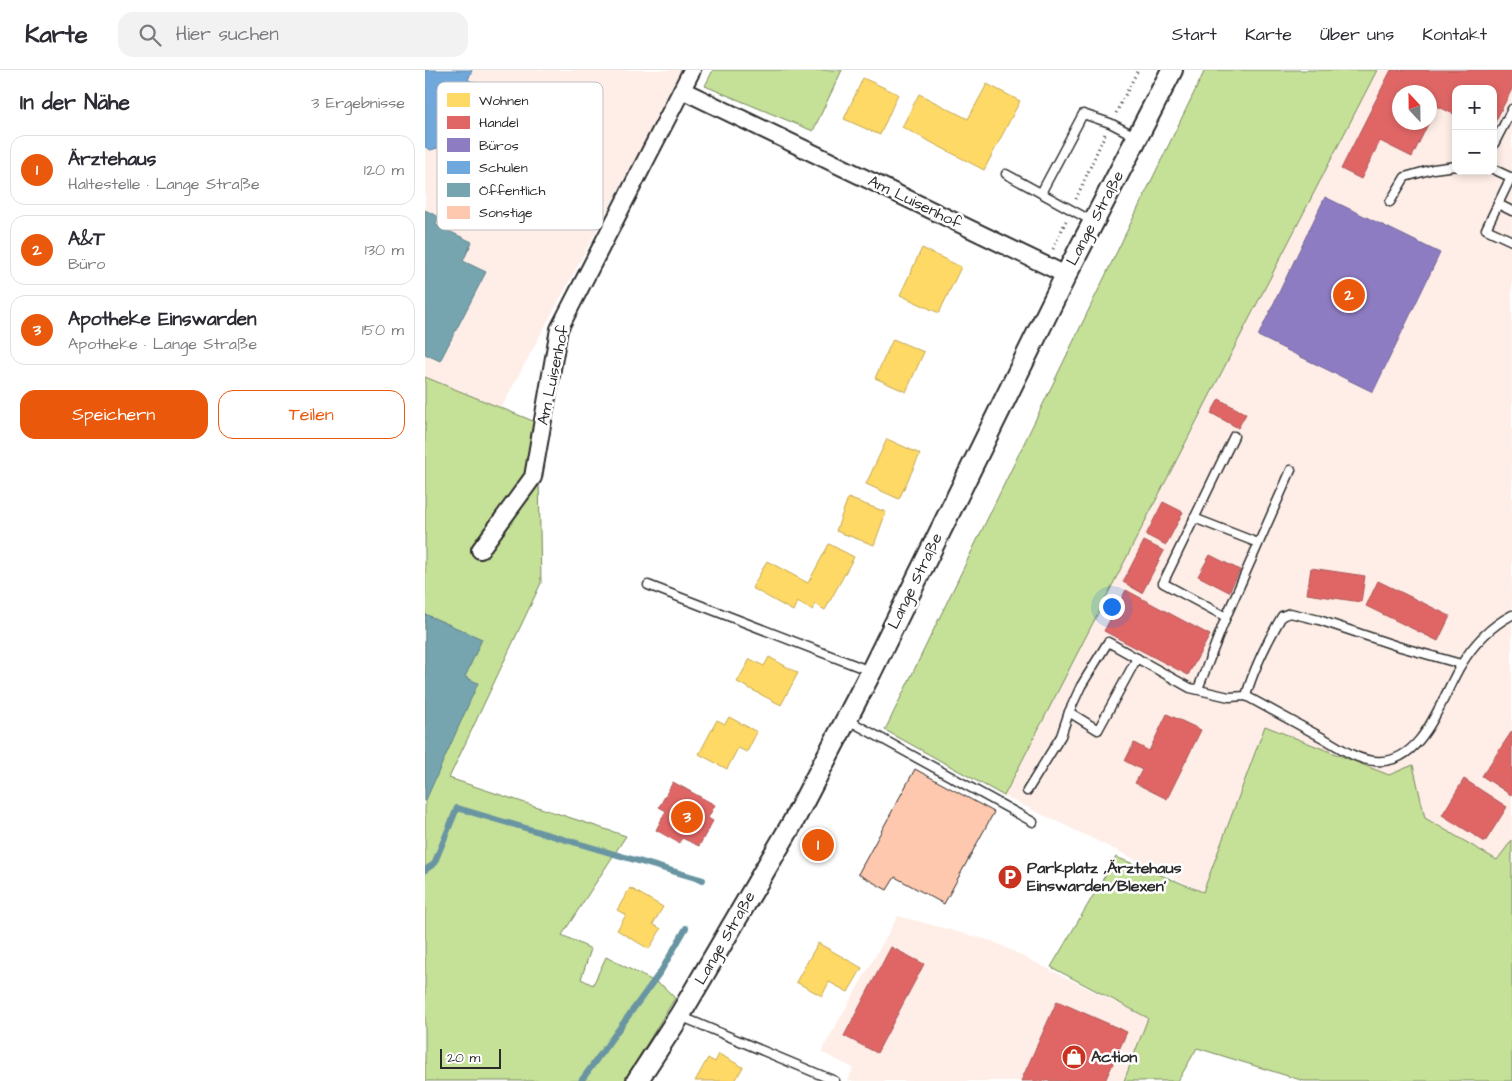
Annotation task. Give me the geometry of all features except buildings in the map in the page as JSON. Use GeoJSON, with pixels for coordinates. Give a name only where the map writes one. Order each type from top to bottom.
{"type":"FeatureCollection","features":[{"type":"Feature","properties":{"kind":"street","name":"Am Luisenhof"},"geometry":{"type":"LineString","coordinates":[[480,550],[533,477],[559,329],[692,70]]}},
{"type":"Feature","properties":{"kind":"street","name":"Lange Straße"},"geometry":{"type":"LineString","coordinates":[[637,1081],[680,1015],[793,822],[871,672],[1066,275],[1172,70]]}},
{"type":"Feature","properties":{"kind":"street","name":"Am Luisenhof"},"geometry":{"type":"LineString","coordinates":[[682,90],[1066,275]]}},
{"type":"Feature","properties":{"kind":"lane"},"geometry":{"type":"LineString","coordinates":[[1497,138],[1512,109]]}},
{"type":"Feature","properties":{"kind":"lane"},"geometry":{"type":"LineString","coordinates":[[1041,193],[1083,114],[1110,123],[1138,137]]}},
{"type":"Feature","properties":{"kind":"lane"},"geometry":{"type":"LineString","coordinates":[[1390,202],[1405,177],[1433,169],[1452,167]]}},
{"type":"Feature","properties":{"kind":"lane"},"geometry":{"type":"LineString","coordinates":[[1497,171],[1512,177],[1486,229],[1512,241]]}},
{"type":"Feature","properties":{"kind":"lane"},"geometry":{"type":"LineString","coordinates":[[1006,174],[1094,222]]}},
{"type":"Feature","properties":{"kind":"lane"},"geometry":{"type":"LineString","coordinates":[[1498,204],[1512,211]]}},
{"type":"Feature","properties":{"kind":"lane"},"geometry":{"type":"LineString","coordinates":[[1226,616],[1163,583],[1234,436]]}},
{"type":"Feature","properties":{"kind":"lane"},"geometry":{"type":"LineString","coordinates":[[1198,689],[1226,616],[1291,470]]}},
{"type":"Feature","properties":{"kind":"lane"},"geometry":{"type":"LineString","coordinates":[[1194,518],[1258,542]]}},
{"type":"Feature","properties":{"kind":"lane"},"geometry":{"type":"LineString","coordinates":[[649,585],[871,672]]}},
{"type":"Feature","properties":{"kind":"lane"},"geometry":{"type":"LineString","coordinates":[[1246,696],[1263,649],[1282,616],[1290,613],[1319,620],[1397,646],[1461,664]]}},
{"type":"Feature","properties":{"kind":"lane"},"geometry":{"type":"LineString","coordinates":[[1027,791],[1061,736],[1081,686],[1108,642],[1190,688],[1229,697],[1246,696],[1354,755],[1375,761],[1394,760],[1411,750],[1423,737],[1461,664],[1481,638],[1512,615]]}},
{"type":"Feature","properties":{"kind":"lane"},"geometry":{"type":"LineString","coordinates":[[1069,712],[1098,730],[1137,658]]}},
{"type":"Feature","properties":{"kind":"lane"},"geometry":{"type":"LineString","coordinates":[[846,719],[1033,822]]}},
{"type":"Feature","properties":{"kind":"lane"},"geometry":{"type":"LineString","coordinates":[[680,1015],[835,1081]]}},
{"type":"Feature","properties":{"kind":"path"},"geometry":{"type":"LineString","coordinates":[[1045,265],[1110,123],[1138,70]]}},
{"type":"Feature","properties":{"kind":"shaded area"},"geometry":{"type":"Polygon","coordinates":[[[425,70],[683,70],[603,219],[603,82],[437,82],[437,230],[597,230],[501,408],[425,377],[425,70]]]}},
{"type":"Feature","properties":{"kind":"shaded area"},"geometry":{"type":"Polygon","coordinates":[[[1377,70],[1512,70],[1512,840],[1497,860],[1262,733],[1203,892],[1004,796],[1377,70]]]}},
{"type":"Feature","properties":{"kind":"shaded area"},"geometry":{"type":"Polygon","coordinates":[[[898,916],[992,941],[1148,1018],[1124,1081],[848,1081],[853,1068],[821,1052],[898,916]]]}},
{"type":"Feature","properties":{"kind":"green space"},"geometry":{"type":"Polygon","coordinates":[[[713,70],[842,70],[813,131],[705,86],[713,70]]]}},
{"type":"Feature","properties":{"kind":"green space"},"geometry":{"type":"Polygon","coordinates":[[[1205,70],[1377,70],[1004,796],[885,730],[1205,70]]]}},
{"type":"Feature","properties":{"kind":"green space"},"geometry":{"type":"Polygon","coordinates":[[[425,377],[538,423],[541,583],[449,778],[626,836],[562,935],[591,949],[581,979],[593,985],[606,957],[663,986],[675,998],[624,1081],[425,1081],[425,377]]]}},
{"type":"Feature","properties":{"kind":"green space"},"geometry":{"type":"Polygon","coordinates":[[[1265,726],[1389,775],[1413,765],[1425,818],[1497,860],[1512,840],[1512,1081],[1304,1081],[1197,1048],[1178,1081],[1124,1081],[1148,1018],[1051,967],[1116,857],[1203,892],[1265,726]]]}},
{"type":"Feature","properties":{"kind":"waterway"},"geometry":{"type":"LineString","coordinates":[[425,870],[434,864],[457,808],[703,880]]}},
{"type":"Feature","properties":{"kind":"waterway"},"geometry":{"type":"LineString","coordinates":[[581,1081],[661,971],[686,928]]}},
{"type":"Feature","properties":{"kind":"place","name":"A&T"},"geometry":{"type":"Point","coordinates":[1349,295]}},
{"type":"Feature","properties":{"kind":"place","name":"Apotheke Einswarden"},"geometry":{"type":"Point","coordinates":[687,817]}},
{"type":"Feature","properties":{"kind":"place","name":"Ärztehaus"},"geometry":{"type":"Point","coordinates":[818,845]}},
{"type":"Feature","properties":{"kind":"place","name":"Parkplatz ,Ärztehaus Einswarden/Blexen'"},"geometry":{"type":"Point","coordinates":[1010,877]}},
{"type":"Feature","properties":{"kind":"place","name":"Action"},"geometry":{"type":"Point","coordinates":[1074,1057]}}]}
